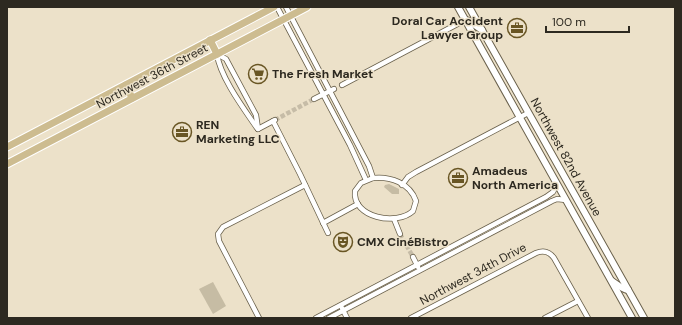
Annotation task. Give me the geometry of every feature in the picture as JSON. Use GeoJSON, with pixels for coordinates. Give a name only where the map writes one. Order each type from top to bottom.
{"type":"FeatureCollection","features":[{"type":"Feature","properties":{"kind":"main road","name":"Northwest 36th Street"},"geometry":{"type":"LineString","coordinates":[[7,147],[274,7]]}},
{"type":"Feature","properties":{"kind":"main road","name":"Northwest 36th Street"},"geometry":{"type":"LineString","coordinates":[[7,164],[307,7]]}},
{"type":"Feature","properties":{"kind":"main road"},"geometry":{"type":"LineString","coordinates":[[210,40],[218,54]]}},
{"type":"Feature","properties":{"kind":"main road"},"geometry":{"type":"LineString","coordinates":[[126,85],[132,98]]}},
{"type":"Feature","properties":{"kind":"street"},"geometry":{"type":"LineString","coordinates":[[277,7],[350,145],[366,180]]}},
{"type":"Feature","properties":{"kind":"street"},"geometry":{"type":"LineString","coordinates":[[286,7],[332,90],[369,166],[373,178]]}},
{"type":"Feature","properties":{"kind":"street","name":"Northwest 82nd Avenue"},"geometry":{"type":"LineString","coordinates":[[458,7],[632,318]]}},
{"type":"Feature","properties":{"kind":"street","name":"Northwest 82nd Avenue"},"geometry":{"type":"LineString","coordinates":[[469,7],[644,318]]}},
{"type":"Feature","properties":{"kind":"street"},"geometry":{"type":"LineString","coordinates":[[342,85],[465,20],[482,30]]}},
{"type":"Feature","properties":{"kind":"street"},"geometry":{"type":"LineString","coordinates":[[218,54],[226,59],[239,83],[256,116],[258,129]]}},
{"type":"Feature","properties":{"kind":"street"},"geometry":{"type":"LineString","coordinates":[[218,54],[219,64],[231,87],[258,129]]}},
{"type":"Feature","properties":{"kind":"street"},"geometry":{"type":"LineString","coordinates":[[495,74],[504,69]]}},
{"type":"Feature","properties":{"kind":"street"},"geometry":{"type":"LineString","coordinates":[[231,87],[239,83]]}},
{"type":"Feature","properties":{"kind":"street"},"geometry":{"type":"LineString","coordinates":[[314,99],[332,90]]}},
{"type":"Feature","properties":{"kind":"street"},"geometry":{"type":"LineString","coordinates":[[402,185],[408,177],[416,172],[528,113]]}},
{"type":"Feature","properties":{"kind":"street"},"geometry":{"type":"LineString","coordinates":[[258,129],[274,120],[328,233]]}},
{"type":"Feature","properties":{"kind":"street"},"geometry":{"type":"LineString","coordinates":[[373,178],[387,178],[402,185],[411,192],[415,198],[416,206],[413,211],[409,214],[394,219],[386,219],[373,215],[364,210],[358,204],[355,191],[359,184],[373,178]]}},
{"type":"Feature","properties":{"kind":"street"},"geometry":{"type":"LineString","coordinates":[[316,318],[549,196],[554,192],[557,184]]}},
{"type":"Feature","properties":{"kind":"street"},"geometry":{"type":"LineString","coordinates":[[259,318],[219,241],[218,234],[223,228],[305,185]]}},
{"type":"Feature","properties":{"kind":"street"},"geometry":{"type":"LineString","coordinates":[[329,318],[552,201],[557,199],[566,200]]}},
{"type":"Feature","properties":{"kind":"street"},"geometry":{"type":"LineString","coordinates":[[323,223],[358,204]]}},
{"type":"Feature","properties":{"kind":"street"},"geometry":{"type":"LineString","coordinates":[[394,219],[400,234]]}},
{"type":"Feature","properties":{"kind":"street"},"geometry":{"type":"LineString","coordinates":[[492,226],[495,231]]}},
{"type":"Feature","properties":{"kind":"street","name":"Northwest 34th Drive"},"geometry":{"type":"LineString","coordinates":[[415,317],[536,253],[545,251],[551,254],[554,258],[578,301]]}},
{"type":"Feature","properties":{"kind":"street"},"geometry":{"type":"LineString","coordinates":[[413,257],[420,270]]}},
{"type":"Feature","properties":{"kind":"street"},"geometry":{"type":"LineString","coordinates":[[611,280],[618,284],[621,288],[628,290]]}},
{"type":"Feature","properties":{"kind":"street"},"geometry":{"type":"LineString","coordinates":[[546,318],[578,301],[588,318]]}},
{"type":"Feature","properties":{"kind":"street"},"geometry":{"type":"LineString","coordinates":[[340,305],[347,318]]}},
{"type":"Feature","properties":{"kind":"shaded area"},"geometry":{"type":"Polygon","coordinates":[[[389,184],[399,189],[399,194],[392,194],[384,187],[385,185],[389,184]]]}},
{"type":"Feature","properties":{"kind":"shaded area"},"geometry":{"type":"Polygon","coordinates":[[[213,282],[226,306],[213,314],[199,289],[213,282]]]}},
{"type":"Feature","properties":{"kind":"tunnel"},"geometry":{"type":"LineString","coordinates":[[275,120],[314,99]]}},
{"type":"Feature","properties":{"kind":"tunnel"},"geometry":{"type":"LineString","coordinates":[[400,234],[413,257]]}},
{"type":"Feature","properties":{"kind":"place","name":"Doral Car Accident Lawyer Group"},"geometry":{"type":"Point","coordinates":[517,28]}},
{"type":"Feature","properties":{"kind":"place","name":"The Fresh Market"},"geometry":{"type":"Point","coordinates":[258,74]}},
{"type":"Feature","properties":{"kind":"place","name":"REN Marketing LLC"},"geometry":{"type":"Point","coordinates":[182,132]}},
{"type":"Feature","properties":{"kind":"place","name":"Amadeus North America"},"geometry":{"type":"Point","coordinates":[458,178]}},
{"type":"Feature","properties":{"kind":"place","name":"CMX CinéBistro"},"geometry":{"type":"Point","coordinates":[343,242]}}]}
